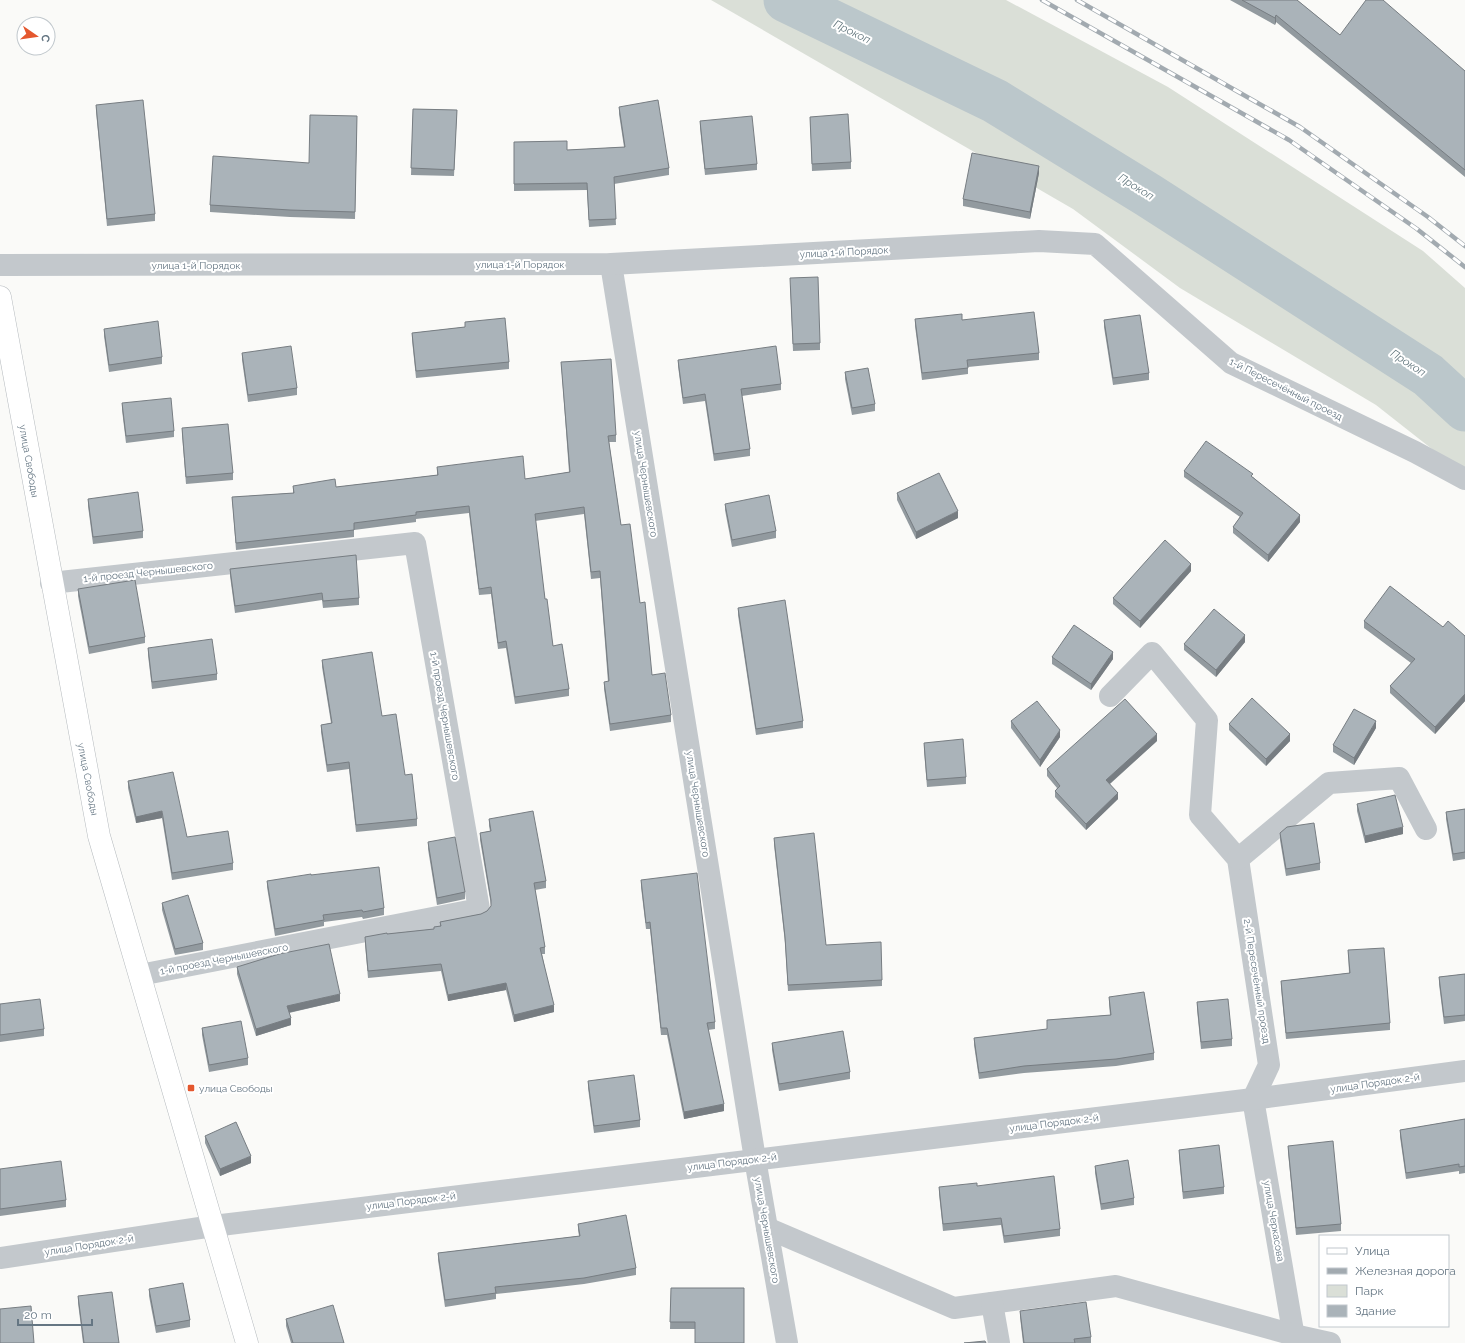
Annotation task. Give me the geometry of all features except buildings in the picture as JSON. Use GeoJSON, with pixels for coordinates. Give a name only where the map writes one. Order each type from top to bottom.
{"type":"FeatureCollection","features":[{"type":"Feature","properties":{"kind":"main road","name":"улица Свободы"},"geometry":{"type":"LineString","coordinates":[[1,310],[99,836],[247,1343]]}},
{"type":"Feature","properties":{"kind":"street","name":"улица 1-й Порядок"},"geometry":{"type":"LineString","coordinates":[[0,265],[611,264],[1039,241]]}},
{"type":"Feature","properties":{"kind":"street","name":"1-й Пересечённый проезд"},"geometry":{"type":"LineString","coordinates":[[1039,241],[1094,244],[1231,363],[1415,452],[1465,479]]}},
{"type":"Feature","properties":{"kind":"street","name":"улица Чернышевского"},"geometry":{"type":"LineString","coordinates":[[611,264],[755,1159],[787,1343]]}},
{"type":"Feature","properties":{"kind":"street","name":"1-й проезд Чернышевского"},"geometry":{"type":"LineString","coordinates":[[51,583],[415,543],[479,909],[140,975]]}},
{"type":"Feature","properties":{"kind":"street"},"geometry":{"type":"LineString","coordinates":[[1110,696],[1152,653],[1206,720],[1200,815],[1238,859],[1328,783],[1399,778],[1426,829]]}},
{"type":"Feature","properties":{"kind":"street","name":"2-й Пересечённый проезд"},"geometry":{"type":"LineString","coordinates":[[1238,859],[1269,1065],[1253,1100]]}},
{"type":"Feature","properties":{"kind":"street","name":"улица Порядок 2-й"},"geometry":{"type":"LineString","coordinates":[[0,1258],[213,1226],[755,1159],[1253,1100],[1465,1071]]}},
{"type":"Feature","properties":{"kind":"street","name":"улица Черкасова"},"geometry":{"type":"LineString","coordinates":[[1253,1100],[1294,1339]]}},
{"type":"Feature","properties":{"kind":"street"},"geometry":{"type":"LineString","coordinates":[[767,1228],[954,1308],[1116,1286],[1294,1339],[1330,1343]]}},
{"type":"Feature","properties":{"kind":"street"},"geometry":{"type":"LineString","coordinates":[[992,1303],[999,1343]]}},
{"type":"Feature","properties":{"kind":"green space"},"geometry":{"type":"Polygon","coordinates":[[[711,0],[1006,0],[1168,87],[1423,251],[1465,288],[1465,475],[1376,405],[1180,288],[1073,209],[711,0]]]}},
{"type":"Feature","properties":{"kind":"waterway","name":"Прокоп"},"geometry":{"type":"LineString","coordinates":[[786,0],[995,101],[1148,195],[1428,375],[1465,409]]}},
{"type":"Feature","properties":{"kind":"railway"},"geometry":{"type":"LineString","coordinates":[[1042,0],[1289,140],[1417,229],[1465,267]]}},
{"type":"Feature","properties":{"kind":"railway"},"geometry":{"type":"LineString","coordinates":[[1077,0],[1300,127],[1428,217],[1465,246]]}},
{"type":"Feature","properties":{"kind":"place","name":"улица Свободы"},"geometry":{"type":"Point","coordinates":[191,1088]}}]}
